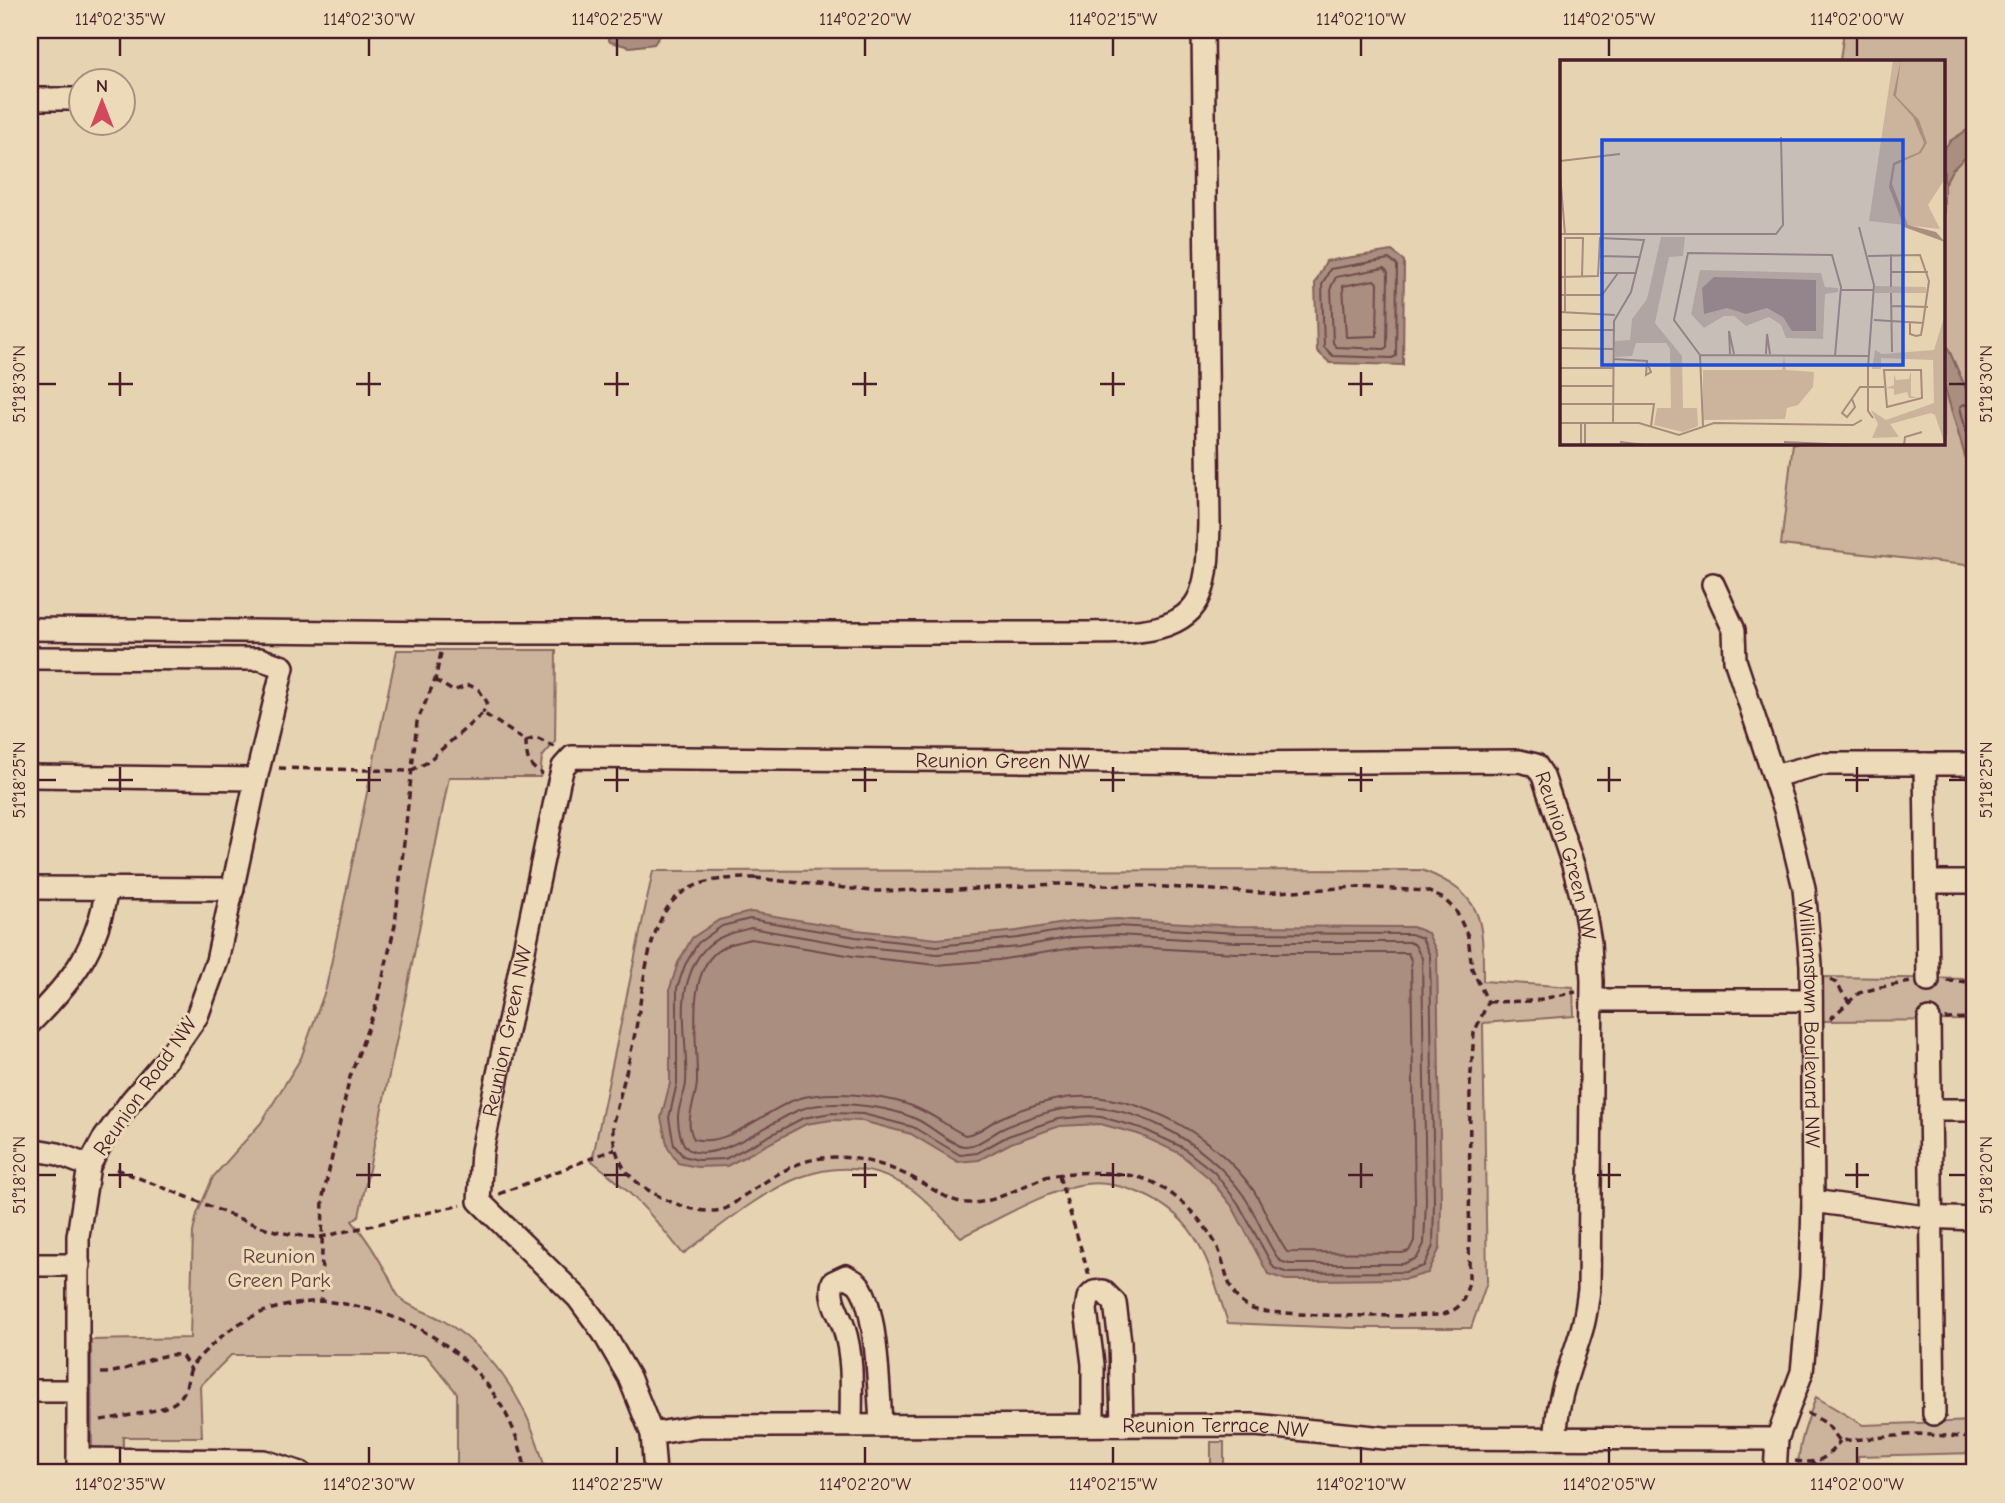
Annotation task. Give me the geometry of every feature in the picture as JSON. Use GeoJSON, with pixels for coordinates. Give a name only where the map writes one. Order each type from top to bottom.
{"type":"FeatureCollection","features":[{"type":"Feature","properties":{"kind":"street"},"geometry":{"type":"LineString","coordinates":[[30,629],[447,633],[1086,633],[1128,632],[1160,627],[1189,614],[1200,595],[1207,569],[1209,523],[1203,30]]}},
{"type":"Feature","properties":{"kind":"street"},"geometry":{"type":"LineString","coordinates":[[30,99],[66,99]]}},
{"type":"Feature","properties":{"kind":"street","name":"Williamstown Boulevard NW"},"geometry":{"type":"LineString","coordinates":[[1713,584],[1734,630],[1735,660],[1785,810],[1804,888],[1811,965],[1811,1277],[1802,1372],[1777,1439],[1782,1467]]}},
{"type":"Feature","properties":{"kind":"street","name":"Reunion Road NW"},"geometry":{"type":"LineString","coordinates":[[30,658],[260,659],[283,667],[217,961],[197,1016],[167,1059],[131,1101],[103,1140],[89,1166],[78,1236],[78,1466]]}},
{"type":"Feature","properties":{"kind":"street","name":"Reunion Green NW"},"geometry":{"type":"LineString","coordinates":[[479,1201],[482,1151],[559,782],[563,767],[572,757],[1239,763],[1519,761],[1536,765],[1543,776],[1584,907],[1590,943],[1592,995],[1589,1290],[1583,1326],[1556,1416],[1556,1437]]}},
{"type":"Feature","properties":{"kind":"street"},"geometry":{"type":"LineString","coordinates":[[1773,776],[1821,764],[1975,764]]}},
{"type":"Feature","properties":{"kind":"street"},"geometry":{"type":"LineString","coordinates":[[1926,764],[1928,981]]}},
{"type":"Feature","properties":{"kind":"street"},"geometry":{"type":"LineString","coordinates":[[30,776],[256,779]]}},
{"type":"Feature","properties":{"kind":"street"},"geometry":{"type":"LineString","coordinates":[[1927,882],[1975,882]]}},
{"type":"Feature","properties":{"kind":"street"},"geometry":{"type":"LineString","coordinates":[[30,888],[233,889]]}},
{"type":"Feature","properties":{"kind":"street"},"geometry":{"type":"LineString","coordinates":[[30,1023],[78,970],[93,942],[103,912],[107,888]]}},
{"type":"Feature","properties":{"kind":"street"},"geometry":{"type":"LineString","coordinates":[[1592,995],[1811,1000]]}},
{"type":"Feature","properties":{"kind":"street"},"geometry":{"type":"LineString","coordinates":[[1928,1019],[1934,1414]]}},
{"type":"Feature","properties":{"kind":"street"},"geometry":{"type":"LineString","coordinates":[[1930,1110],[1975,1110]]}},
{"type":"Feature","properties":{"kind":"street"},"geometry":{"type":"LineString","coordinates":[[30,1149],[58,1154],[89,1166]]}},
{"type":"Feature","properties":{"kind":"street"},"geometry":{"type":"LineString","coordinates":[[479,1201],[578,1298],[603,1332],[629,1377],[652,1434],[656,1473]]}},
{"type":"Feature","properties":{"kind":"street"},"geometry":{"type":"LineString","coordinates":[[1813,1201],[1931,1217],[1975,1219]]}},
{"type":"Feature","properties":{"kind":"street"},"geometry":{"type":"LineString","coordinates":[[30,1265],[79,1265]]}},
{"type":"Feature","properties":{"kind":"street"},"geometry":{"type":"LineString","coordinates":[[851,1425],[851,1366],[848,1346],[844,1327],[830,1292],[833,1282],[846,1276],[858,1283],[865,1295],[878,1369],[881,1425]]}},
{"type":"Feature","properties":{"kind":"street"},"geometry":{"type":"LineString","coordinates":[[1093,1425],[1093,1363],[1086,1310],[1088,1298],[1094,1292],[1103,1292],[1115,1303],[1120,1342],[1122,1425]]}},
{"type":"Feature","properties":{"kind":"street"},"geometry":{"type":"LineString","coordinates":[[30,1391],[78,1391]]}},
{"type":"Feature","properties":{"kind":"street","name":"Reunion Terrace NW"},"geometry":{"type":"LineString","coordinates":[[652,1434],[699,1426],[1255,1425],[1384,1438],[1777,1439]]}},
{"type":"Feature","properties":{"kind":"street"},"geometry":{"type":"LineString","coordinates":[[78,1466],[264,1461],[301,1473]]}},
{"type":"Feature","properties":{"kind":"path"},"geometry":{"type":"LineString","coordinates":[[321,1301],[323,1197],[351,1077],[377,1003],[395,925],[417,722],[435,680],[441,653]]}},
{"type":"Feature","properties":{"kind":"path"},"geometry":{"type":"LineString","coordinates":[[279,768],[410,771],[426,763],[483,713],[487,702],[479,690],[469,685],[453,691],[435,680]]}},
{"type":"Feature","properties":{"kind":"path"},"geometry":{"type":"LineString","coordinates":[[483,713],[526,741],[529,762],[535,770],[559,782]]}},
{"type":"Feature","properties":{"kind":"path"},"geometry":{"type":"LineString","coordinates":[[526,741],[536,738],[572,757]]}},
{"type":"Feature","properties":{"kind":"path"},"geometry":{"type":"LineString","coordinates":[[723,878],[755,878],[870,891],[958,890],[1056,884],[1261,892],[1359,887],[1427,891],[1444,899],[1457,911],[1468,936],[1472,970],[1488,1002],[1474,1033],[1470,1085],[1469,1282],[1463,1302],[1455,1311],[1440,1315],[1319,1316],[1270,1312],[1246,1306],[1235,1295],[1216,1244],[1184,1203],[1152,1182],[1133,1176],[1113,1172],[1047,1177],[986,1201],[968,1203],[945,1196],[919,1181],[876,1163],[829,1156],[787,1167],[727,1208],[699,1211],[645,1188],[626,1171],[615,1149],[613,1122],[634,1037],[646,962],[654,937],[667,909],[677,897],[723,878]]}},
{"type":"Feature","properties":{"kind":"path"},"geometry":{"type":"LineString","coordinates":[[1830,980],[1836,983],[1849,1002]]}},
{"type":"Feature","properties":{"kind":"path"},"geometry":{"type":"LineString","coordinates":[[1830,1019],[1859,993],[1881,986],[1928,981],[1975,982]]}},
{"type":"Feature","properties":{"kind":"path"},"geometry":{"type":"LineString","coordinates":[[1488,1002],[1592,995]]}},
{"type":"Feature","properties":{"kind":"path"},"geometry":{"type":"LineString","coordinates":[[116,1170],[267,1230],[300,1237],[321,1237],[479,1201],[615,1149]]}},
{"type":"Feature","properties":{"kind":"path"},"geometry":{"type":"LineString","coordinates":[[1059,1176],[1094,1292]]}},
{"type":"Feature","properties":{"kind":"path"},"geometry":{"type":"LineString","coordinates":[[101,1420],[173,1404],[188,1386],[193,1363],[239,1322],[284,1306],[321,1301],[344,1303],[401,1320],[430,1333],[457,1352],[501,1405],[518,1441],[526,1473]]}},
{"type":"Feature","properties":{"kind":"path"},"geometry":{"type":"LineString","coordinates":[[101,1373],[122,1371],[174,1354],[182,1356],[191,1370]]}},
{"type":"Feature","properties":{"kind":"path"},"geometry":{"type":"LineString","coordinates":[[1807,1413],[1826,1423],[1840,1441]]}},
{"type":"Feature","properties":{"kind":"path"},"geometry":{"type":"LineString","coordinates":[[1782,1467],[1813,1463],[1829,1454],[1840,1441],[1918,1434],[1975,1438]]}},
{"type":"Feature","properties":{"kind":"path"},"geometry":{"type":"LineString","coordinates":[[1813,1463],[1826,1473]]}},
{"type":"Feature","properties":{"kind":"green space"},"geometry":{"type":"Polygon","coordinates":[[[1844,30],[1975,30],[1975,566],[1781,545],[1793,444],[1946,444],[1946,60],[1840,60],[1844,30]]]}},
{"type":"Feature","properties":{"kind":"green space","name":"Reunion Green Park"},"geometry":{"type":"Polygon","coordinates":[[[397,650],[556,650],[555,742],[542,757],[540,777],[449,777],[359,1216],[352,1221],[372,1247],[401,1299],[444,1321],[464,1335],[497,1368],[522,1406],[540,1450],[546,1473],[457,1473],[457,1393],[426,1355],[231,1355],[200,1386],[202,1437],[123,1437],[123,1449],[92,1449],[91,1340],[190,1338],[193,1232],[197,1214],[213,1177],[261,1123],[301,1058],[326,988],[397,650]]]}},
{"type":"Feature","properties":{"kind":"green space"},"geometry":{"type":"Polygon","coordinates":[[[1422,870],[1458,889],[1476,912],[1482,941],[1483,981],[1573,987],[1574,1016],[1483,1023],[1487,1282],[1471,1328],[1350,1328],[1228,1323],[1207,1260],[1187,1227],[1173,1212],[1155,1200],[1132,1190],[1106,1184],[1079,1185],[1051,1194],[961,1237],[918,1194],[878,1174],[848,1168],[818,1172],[790,1182],[762,1197],[683,1254],[640,1204],[592,1161],[653,871],[1422,870]]]}},
{"type":"Feature","properties":{"kind":"green space"},"geometry":{"type":"Polygon","coordinates":[[[1821,977],[1975,979],[1975,1020],[1821,1021],[1821,977]]]}},
{"type":"Feature","properties":{"kind":"green space"},"geometry":{"type":"Polygon","coordinates":[[[1816,1397],[1863,1425],[1975,1421],[1975,1453],[1858,1456],[1858,1473],[1798,1473],[1801,1444],[1816,1397]]]}},
{"type":"Feature","properties":{"kind":"green space"},"geometry":{"type":"Polygon","coordinates":[[[1211,1442],[1224,1442],[1224,1473],[1211,1473],[1211,1442]]]}},
{"type":"Feature","properties":{"kind":"water"},"geometry":{"type":"Polygon","coordinates":[[[604,30],[664,30],[654,44],[630,47],[610,42],[604,30]]]}},
{"type":"Feature","properties":{"kind":"water"},"geometry":{"type":"Polygon","coordinates":[[[1975,125],[1975,148],[1952,170],[1946,181],[1946,146],[1975,125]]]}},
{"type":"Feature","properties":{"kind":"water"},"geometry":{"type":"Polygon","coordinates":[[[1392,251],[1404,261],[1403,365],[1330,363],[1317,351],[1315,283],[1326,261],[1392,251]]]}},
{"type":"Feature","properties":{"kind":"water"},"geometry":{"type":"Polygon","coordinates":[[[1946,344],[1975,409],[1975,490],[1946,392],[1946,344]]]}},
{"type":"Feature","properties":{"kind":"water"},"geometry":{"type":"Polygon","coordinates":[[[751,912],[857,930],[937,939],[1017,931],[1070,922],[1117,919],[1236,926],[1413,927],[1428,933],[1437,953],[1441,1201],[1440,1248],[1428,1273],[1406,1279],[1317,1280],[1286,1280],[1268,1274],[1232,1206],[1209,1178],[1179,1153],[1138,1134],[1100,1124],[1060,1126],[1011,1143],[979,1160],[958,1162],[911,1134],[862,1121],[832,1120],[806,1124],[727,1166],[697,1167],[678,1163],[668,1148],[661,1118],[670,1083],[670,988],[678,963],[692,938],[719,920],[751,912]]]}}]}
